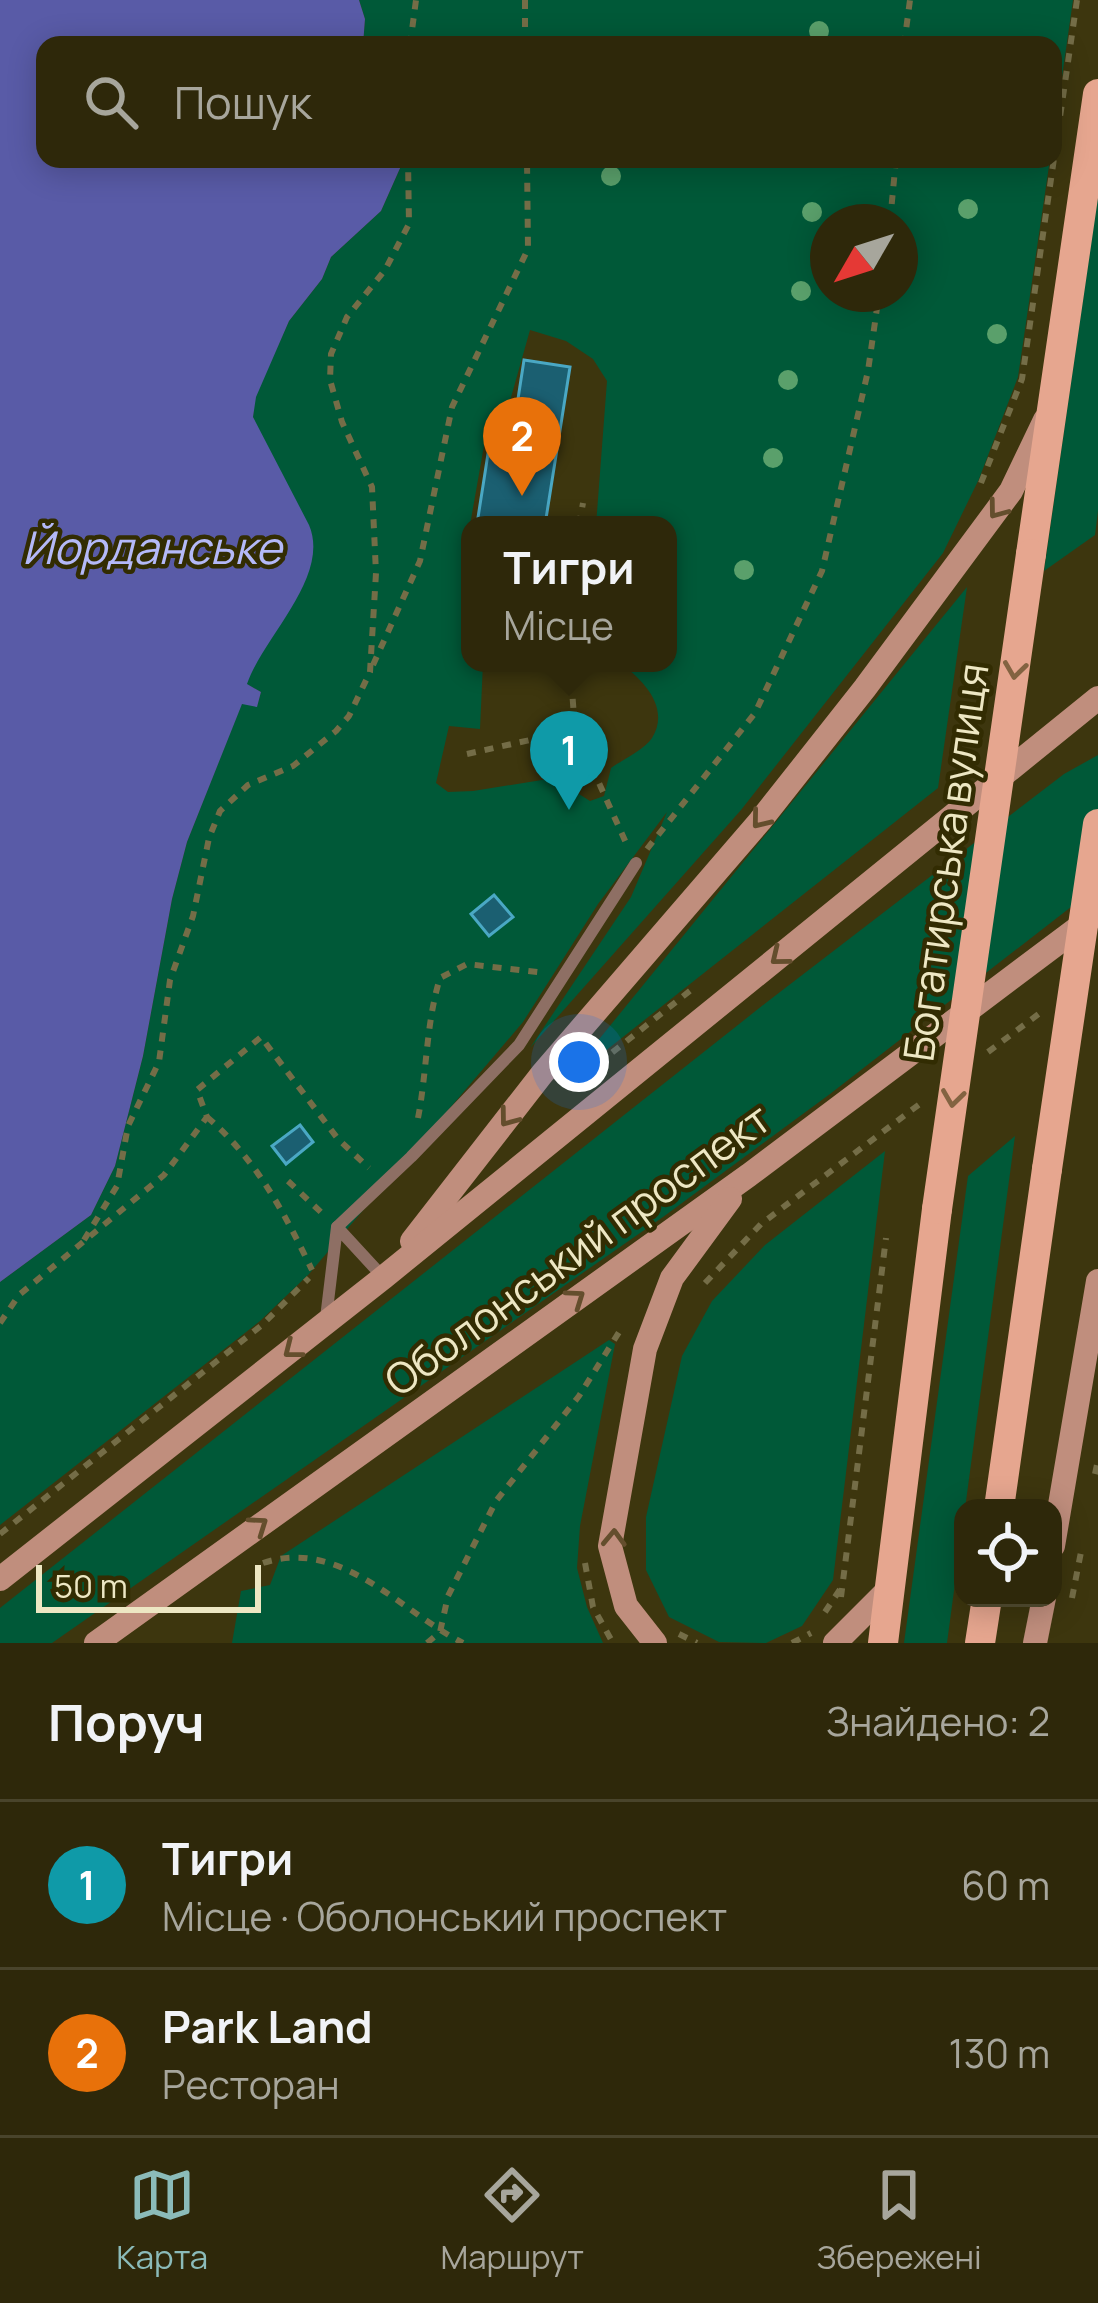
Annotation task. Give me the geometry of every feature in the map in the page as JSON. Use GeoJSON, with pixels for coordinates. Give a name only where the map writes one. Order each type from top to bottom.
{"type":"FeatureCollection","features":[{"type":"Feature","properties":{"kind":"main road","name":"Богатирська вулиця"},"geometry":{"type":"LineString","coordinates":[[883,1643],[938,1209],[1098,94]]}},
{"type":"Feature","properties":{"kind":"main road","name":"Оболонський проспект"},"geometry":{"type":"LineString","coordinates":[[384,1277],[542,1074],[760,821],[865,688],[1011,491],[1052,407]]}},
{"type":"Feature","properties":{"kind":"main road","name":"Оболонський проспект"},"geometry":{"type":"LineString","coordinates":[[0,1580],[384,1277],[1098,698]]}},
{"type":"Feature","properties":{"kind":"main road"},"geometry":{"type":"LineString","coordinates":[[1000,1499],[1098,824]]}},
{"type":"Feature","properties":{"kind":"main road","name":"Оболонський проспект"},"geometry":{"type":"LineString","coordinates":[[96,1643],[749,1175],[1098,913]]}},
{"type":"Feature","properties":{"kind":"main road"},"geometry":{"type":"LineString","coordinates":[[659,1635],[626,1606],[610,1546],[645,1349],[672,1278],[749,1175]]}},
{"type":"Feature","properties":{"kind":"main road"},"geometry":{"type":"LineString","coordinates":[[1061,1499],[1098,1281]]}},
{"type":"Feature","properties":{"kind":"main road"},"geometry":{"type":"LineString","coordinates":[[836,1643],[889,1589]]}},
{"type":"Feature","properties":{"kind":"main road"},"geometry":{"type":"LineString","coordinates":[[980,1643],[986,1607]]}},
{"type":"Feature","properties":{"kind":"main road"},"geometry":{"type":"LineString","coordinates":[[1035,1643],[1042,1607]]}},
{"type":"Feature","properties":{"kind":"lane"},"geometry":{"type":"LineString","coordinates":[[325,1324],[337,1227],[519,1046],[636,863]]}},
{"type":"Feature","properties":{"kind":"lane"},"geometry":{"type":"LineString","coordinates":[[337,1227],[384,1277]]}},
{"type":"Feature","properties":{"kind":"path"},"geometry":{"type":"LineString","coordinates":[[411,36],[416,0]]}},
{"type":"Feature","properties":{"kind":"path"},"geometry":{"type":"LineString","coordinates":[[525,0],[525,36]]}},
{"type":"Feature","properties":{"kind":"path"},"geometry":{"type":"LineString","coordinates":[[905,36],[910,0]]}},
{"type":"Feature","properties":{"kind":"path"},"geometry":{"type":"LineString","coordinates":[[1062,103],[1077,0]]}},
{"type":"Feature","properties":{"kind":"path"},"geometry":{"type":"LineString","coordinates":[[370,672],[376,573],[372,487],[342,422],[330,380],[331,354],[346,317],[386,270],[409,224],[408,168]]}},
{"type":"Feature","properties":{"kind":"path"},"geometry":{"type":"LineString","coordinates":[[84,1240],[117,1186],[128,1126],[164,1046],[170,980],[193,916],[208,838],[220,811],[248,785],[293,766],[349,716],[420,561],[452,407],[528,250],[527,168]]}},
{"type":"Feature","properties":{"kind":"path"},"geometry":{"type":"LineString","coordinates":[[892,204],[895,168]]}},
{"type":"Feature","properties":{"kind":"path"},"geometry":{"type":"LineString","coordinates":[[973,499],[1022,379],[1053,168]]}},
{"type":"Feature","properties":{"kind":"path"},"geometry":{"type":"LineString","coordinates":[[571,672],[575,730],[636,863],[755,713],[822,572],[868,371],[876,312]]}},
{"type":"Feature","properties":{"kind":"path"},"geometry":{"type":"LineString","coordinates":[[581,516],[583,503]]}},
{"type":"Feature","properties":{"kind":"path"},"geometry":{"type":"LineString","coordinates":[[467,754],[575,730]]}},
{"type":"Feature","properties":{"kind":"path"},"geometry":{"type":"LineString","coordinates":[[411,1157],[440,978],[467,964],[565,975]]}},
{"type":"Feature","properties":{"kind":"path"},"geometry":{"type":"LineString","coordinates":[[986,1054],[1042,1012]]}},
{"type":"Feature","properties":{"kind":"path"},"geometry":{"type":"LineString","coordinates":[[314,1274],[281,1207],[234,1140],[207,1117],[196,1090],[261,1037],[338,1139],[386,1180]]}},
{"type":"Feature","properties":{"kind":"path"},"geometry":{"type":"LineString","coordinates":[[701,1287],[761,1224],[929,1097]]}},
{"type":"Feature","properties":{"kind":"path"},"geometry":{"type":"LineString","coordinates":[[0,1323],[19,1295],[164,1174],[207,1117]]}},
{"type":"Feature","properties":{"kind":"path"},"geometry":{"type":"LineString","coordinates":[[288,1181],[337,1227]]}},
{"type":"Feature","properties":{"kind":"path"},"geometry":{"type":"LineString","coordinates":[[843,1585],[886,1238]]}},
{"type":"Feature","properties":{"kind":"path"},"geometry":{"type":"LineString","coordinates":[[0,1534],[262,1324],[334,1252]]}},
{"type":"Feature","properties":{"kind":"path"},"geometry":{"type":"LineString","coordinates":[[427,1643],[440,1632],[448,1596],[496,1501],[579,1396],[621,1329]]}},
{"type":"Feature","properties":{"kind":"path"},"geometry":{"type":"LineString","coordinates":[[263,1563],[310,1558],[332,1565],[401,1600],[440,1632],[463,1643]]}},
{"type":"Feature","properties":{"kind":"path"},"geometry":{"type":"LineString","coordinates":[[659,1635],[698,1643]]}},
{"type":"Feature","properties":{"kind":"green space"},"geometry":{"type":"Polygon","coordinates":[[[359,0],[1073,0],[1062,77],[1062,36],[364,36],[359,0]]]}},
{"type":"Feature","properties":{"kind":"green space"},"geometry":{"type":"Polygon","coordinates":[[[400,168],[1049,168],[1018,377],[979,479],[943,553],[741,810],[530,1048],[631,897],[667,812],[598,904],[523,1022],[309,1274],[260,1321],[0,1525],[0,1282],[91,1215],[115,1166],[187,842],[242,703],[257,706],[261,692],[246,684],[254,664],[305,581],[253,417],[255,397],[289,321],[322,279],[331,257],[381,211],[400,168]]]}},
{"type":"Feature","properties":{"kind":"green space"},"geometry":{"type":"Polygon","coordinates":[[[1098,194],[1095,535],[1044,571],[1098,194]]]}},
{"type":"Feature","properties":{"kind":"green space"},"geometry":{"type":"Polygon","coordinates":[[[967,587],[938,788],[561,1086],[967,587]]]}},
{"type":"Feature","properties":{"kind":"green space"},"geometry":{"type":"Polygon","coordinates":[[[1098,755],[1098,886],[663,1217],[52,1643],[0,1643],[0,1608],[767,1002],[1064,774],[1098,755]]]}},
{"type":"Feature","properties":{"kind":"green space"},"geometry":{"type":"Polygon","coordinates":[[[1015,1136],[966,1499],[954,1499],[954,1591],[947,1643],[904,1643],[968,1176],[1015,1136]]]}},
{"type":"Feature","properties":{"kind":"green space"},"geometry":{"type":"Polygon","coordinates":[[[885,1151],[833,1580],[802,1626],[766,1643],[719,1642],[669,1617],[646,1570],[646,1517],[682,1356],[712,1301],[765,1245],[885,1151]]]}},
{"type":"Feature","properties":{"kind":"green space"},"geometry":{"type":"Polygon","coordinates":[[[609,1340],[615,1344],[580,1526],[577,1568],[603,1643],[232,1643],[241,1591],[270,1585],[281,1556],[609,1340]]]}},
{"type":"Feature","properties":{"kind":"water","name":"Йорданське"},"geometry":{"type":"Polygon","coordinates":[[[0,0],[359,0],[364,36],[36,36],[36,168],[400,168],[381,211],[331,257],[322,279],[289,321],[256,397],[253,417],[309,525],[311,565],[255,666],[247,684],[261,692],[257,707],[242,704],[187,842],[115,1166],[91,1215],[0,1282],[0,0]]]}},
{"type":"Feature","properties":{"kind":"building"},"geometry":{"type":"Polygon","coordinates":[[[524,360],[570,367],[546,516],[478,516],[493,422],[514,425],[524,360]]]}},
{"type":"Feature","properties":{"kind":"building"},"geometry":{"type":"Polygon","coordinates":[[[494,895],[513,917],[489,936],[471,914],[494,895]]]}},
{"type":"Feature","properties":{"kind":"building"},"geometry":{"type":"Polygon","coordinates":[[[300,1125],[313,1142],[286,1164],[272,1146],[300,1125]]]}},
{"type":"Feature","properties":{"kind":"place","name":"Park Land"},"geometry":{"type":"Point","coordinates":[522,496]}},
{"type":"Feature","properties":{"kind":"place","name":"Тигри"},"geometry":{"type":"Point","coordinates":[569,810]}}]}
